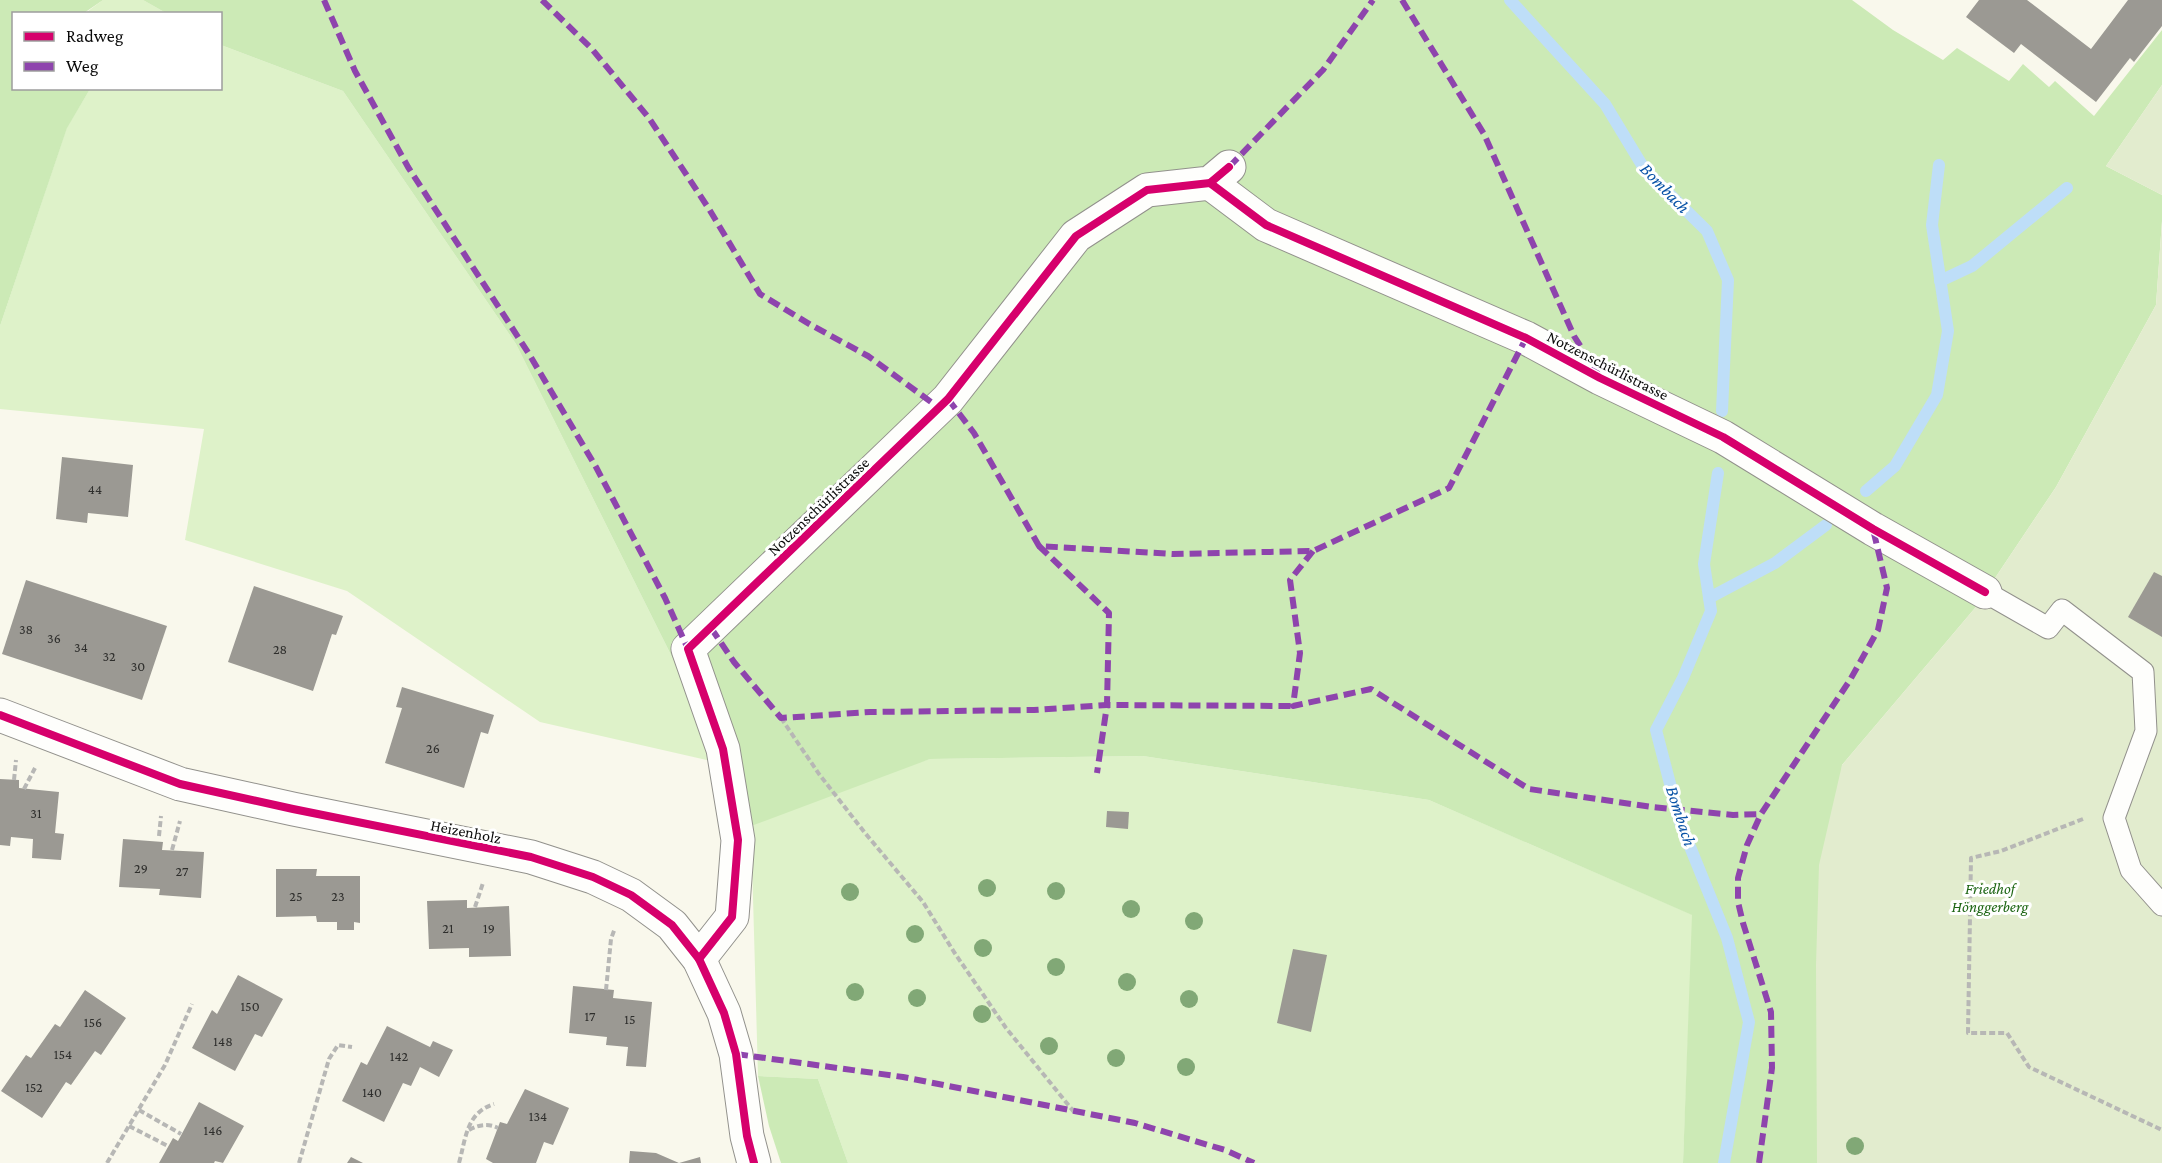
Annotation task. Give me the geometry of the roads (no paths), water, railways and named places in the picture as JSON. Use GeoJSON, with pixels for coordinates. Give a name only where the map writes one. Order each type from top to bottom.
{"type":"FeatureCollection","features":[{"type":"Feature","properties":{"kind":"street","name":"Notzenschürlistrasse"},"geometry":{"type":"LineString","coordinates":[[699,959],[732,917],[738,840],[723,749],[688,649],[948,399],[1076,236],[1147,190],[1219,175],[1266,225],[1526,338],[1600,378],[1723,436],[1873,529],[1985,592]]}},
{"type":"Feature","properties":{"kind":"street","name":"Heizenholz"},"geometry":{"type":"LineString","coordinates":[[0,715],[180,784],[531,857],[593,877],[631,895],[672,925],[699,959],[724,1013],[736,1054],[748,1143],[754,1163]]}},
{"type":"Feature","properties":{"kind":"lane"},"geometry":{"type":"LineString","coordinates":[[1985,592],[2048,628],[2062,610],[2152,674],[2146,731],[2114,818],[2131,870],[2162,905]]}},
{"type":"Feature","properties":{"kind":"waterway","name":"Bombach"},"geometry":{"type":"LineString","coordinates":[[1510,0],[1605,104],[1645,170],[1707,231],[1728,280],[1722,411]]}},
{"type":"Feature","properties":{"kind":"waterway"},"geometry":{"type":"LineString","coordinates":[[1866,491],[1895,466],[1937,395],[1948,331],[1932,225],[1939,165]]}},
{"type":"Feature","properties":{"kind":"waterway"},"geometry":{"type":"LineString","coordinates":[[1940,281],[1972,266],[2067,188]]}},
{"type":"Feature","properties":{"kind":"waterway","name":"Bombach"},"geometry":{"type":"LineString","coordinates":[[1718,473],[1704,564],[1711,611],[1683,678],[1656,730],[1680,822],[1727,938],[1749,1022],[1724,1163]]}},
{"type":"Feature","properties":{"kind":"waterway"},"geometry":{"type":"LineString","coordinates":[[1709,598],[1775,563],[1826,525]]}},
{"type":"Feature","properties":{"kind":"park label","name":"Friedhof Hönggerberg"},"geometry":{"type":"Point","coordinates":[1990,897]}}]}
